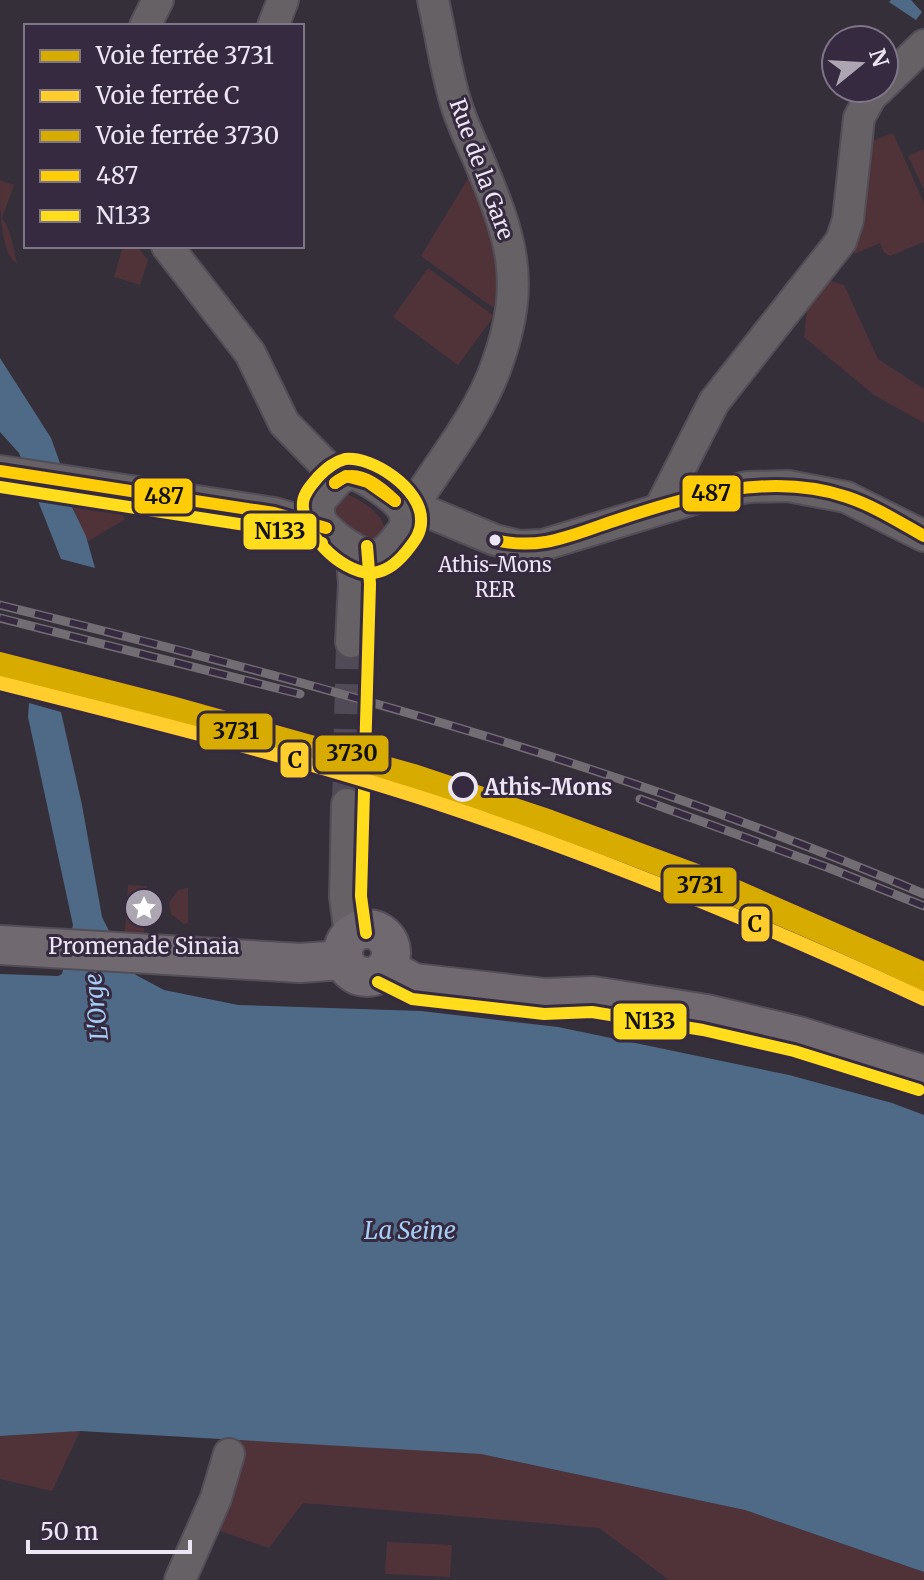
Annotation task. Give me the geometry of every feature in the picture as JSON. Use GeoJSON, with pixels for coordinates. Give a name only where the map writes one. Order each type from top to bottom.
{"type":"FeatureCollection","features":[{"type":"Feature","properties":{"kind":"main road"},"geometry":{"type":"LineString","coordinates":[[0,945],[300,963],[347,947],[350,970],[364,977],[372,976],[388,963],[544,976],[593,996],[706,1014],[782,1032],[924,1075]]}},
{"type":"Feature","properties":{"kind":"street"},"geometry":{"type":"LineString","coordinates":[[274,24],[283,0]]}},
{"type":"Feature","properties":{"kind":"street","name":"Rue de la Gare"},"geometry":{"type":"LineString","coordinates":[[405,505],[473,415],[497,365],[514,299],[514,270],[507,237],[457,107],[433,0]]}},
{"type":"Feature","properties":{"kind":"street"},"geometry":{"type":"LineString","coordinates":[[900,68],[924,45]]}},
{"type":"Feature","properties":{"kind":"street"},"geometry":{"type":"LineString","coordinates":[[660,508],[714,402],[841,241],[848,220],[859,118],[867,104]]}},
{"type":"Feature","properties":{"kind":"street"},"geometry":{"type":"LineString","coordinates":[[169,248],[250,353],[328,503],[361,552],[354,584],[351,642]]}},
{"type":"Feature","properties":{"kind":"street"},"geometry":{"type":"LineString","coordinates":[[8,472],[287,516],[328,503],[357,475],[405,505],[485,537],[519,546],[552,544],[707,495],[748,487],[788,486],[846,497],[924,536]]}},
{"type":"Feature","properties":{"kind":"street"},"geometry":{"type":"LineString","coordinates":[[361,552],[381,555],[404,529],[405,505]]}},
{"type":"Feature","properties":{"kind":"street"},"geometry":{"type":"LineString","coordinates":[[347,804],[347,947]]}},
{"type":"Feature","properties":{"kind":"street"},"geometry":{"type":"LineString","coordinates":[[180,1580],[216,1498],[229,1454]]}},
{"type":"Feature","properties":{"kind":"shaded area"},"geometry":{"type":"Polygon","coordinates":[[[893,133],[924,203],[924,242],[890,256],[880,243],[854,254],[867,143],[893,133]]]}},
{"type":"Feature","properties":{"kind":"shaded area"},"geometry":{"type":"Polygon","coordinates":[[[924,149],[924,190],[908,156],[924,149]]]}},
{"type":"Feature","properties":{"kind":"shaded area"},"geometry":{"type":"Polygon","coordinates":[[[475,167],[499,241],[501,313],[421,256],[475,167]]]}},
{"type":"Feature","properties":{"kind":"shaded area"},"geometry":{"type":"Polygon","coordinates":[[[0,180],[14,185],[2,218],[10,234],[17,263],[11,258],[4,239],[1,214],[0,180]]]}},
{"type":"Feature","properties":{"kind":"shaded area"},"geometry":{"type":"Polygon","coordinates":[[[122,248],[139,248],[148,260],[140,285],[114,277],[122,248]]]}},
{"type":"Feature","properties":{"kind":"shaded area"},"geometry":{"type":"Polygon","coordinates":[[[428,268],[494,316],[458,365],[393,317],[428,268]]]}},
{"type":"Feature","properties":{"kind":"shaded area"},"geometry":{"type":"Polygon","coordinates":[[[827,280],[844,285],[878,359],[924,389],[924,423],[874,395],[804,337],[807,308],[827,280]]]}},
{"type":"Feature","properties":{"kind":"shaded area"},"geometry":{"type":"Polygon","coordinates":[[[344,493],[363,502],[379,517],[385,529],[378,540],[369,542],[333,519],[333,498],[344,493]]]}},
{"type":"Feature","properties":{"kind":"shaded area"},"geometry":{"type":"Polygon","coordinates":[[[68,497],[122,506],[124,520],[88,541],[68,497]]]}},
{"type":"Feature","properties":{"kind":"shaded area"},"geometry":{"type":"Polygon","coordinates":[[[128,885],[147,886],[144,933],[125,932],[128,885]]]}},
{"type":"Feature","properties":{"kind":"shaded area"},"geometry":{"type":"Polygon","coordinates":[[[188,888],[188,923],[184,924],[171,914],[169,903],[178,890],[188,888]]]}},
{"type":"Feature","properties":{"kind":"shaded area"},"geometry":{"type":"Polygon","coordinates":[[[80,1431],[52,1491],[0,1479],[0,1436],[80,1431]]]}},
{"type":"Feature","properties":{"kind":"shaded area"},"geometry":{"type":"Polygon","coordinates":[[[239,1440],[481,1454],[745,1510],[924,1572],[924,1580],[669,1580],[599,1528],[303,1503],[269,1548],[220,1531],[239,1440]]]}},
{"type":"Feature","properties":{"kind":"shaded area"},"geometry":{"type":"Polygon","coordinates":[[[387,1542],[452,1545],[450,1577],[385,1574],[387,1542]]]}},
{"type":"Feature","properties":{"kind":"water"},"geometry":{"type":"Polygon","coordinates":[[[911,0],[922,12],[916,20],[889,2],[911,0]]]}},
{"type":"Feature","properties":{"kind":"water"},"geometry":{"type":"Polygon","coordinates":[[[0,358],[51,438],[69,501],[86,536],[95,568],[61,559],[19,453],[0,432],[0,358]]]}},
{"type":"Feature","properties":{"kind":"water","name":"La Seine"},"geometry":{"type":"Polygon","coordinates":[[[29,703],[61,712],[102,917],[119,951],[136,975],[164,990],[238,1005],[421,1011],[558,1027],[789,1075],[892,1103],[924,1115],[924,1572],[745,1510],[481,1454],[80,1431],[0,1436],[0,974],[62,974],[73,925],[28,717],[29,703]]]}},
{"type":"Feature","properties":{"kind":"tunnel"},"geometry":{"type":"LineString","coordinates":[[347,804],[351,642]]}},
{"type":"Feature","properties":{"kind":"railway"},"geometry":{"type":"LineString","coordinates":[[0,605],[352,697],[584,767],[812,848],[924,894]]}},
{"type":"Feature","properties":{"kind":"railway"},"geometry":{"type":"LineString","coordinates":[[0,618],[300,694]]}},
{"type":"Feature","properties":{"kind":"railway"},"geometry":{"type":"LineString","coordinates":[[640,799],[924,906]]}},
{"type":"Feature","properties":{"kind":"rail line","name":"3730"},"geometry":{"type":"LineString","coordinates":[[0,659],[172,703],[414,771],[719,879],[924,969]]}},
{"type":"Feature","properties":{"kind":"rail line","name":"3731"},"geometry":{"type":"LineString","coordinates":[[0,669],[342,761],[526,820],[727,897],[924,984]]}},
{"type":"Feature","properties":{"kind":"rail line","name":"C"},"geometry":{"type":"LineString","coordinates":[[0,683],[274,754],[499,824],[683,894],[924,999]]}},
{"type":"Feature","properties":{"kind":"transit line","name":"N133"},"geometry":{"type":"LineString","coordinates":[[345,459],[369,463],[394,477],[419,508],[421,524],[417,537],[399,560],[381,571],[358,571],[335,558],[315,537],[304,513],[303,502],[309,488],[328,468],[345,459]]}},
{"type":"Feature","properties":{"kind":"transit line","name":"487"},"geometry":{"type":"LineString","coordinates":[[0,471],[274,513],[326,528]]}},
{"type":"Feature","properties":{"kind":"transit line","name":"487"},"geometry":{"type":"LineString","coordinates":[[335,483],[346,476],[368,482],[395,501]]}},
{"type":"Feature","properties":{"kind":"transit line","name":"487"},"geometry":{"type":"LineString","coordinates":[[335,483],[343,478],[359,477],[375,484],[395,501]]}},
{"type":"Feature","properties":{"kind":"transit line","name":"487"},"geometry":{"type":"LineString","coordinates":[[495,540],[542,543],[700,496],[729,490],[789,486],[847,497],[924,536]]}},
{"type":"Feature","properties":{"kind":"transit line","name":"N133"},"geometry":{"type":"LineString","coordinates":[[0,487],[271,529],[322,543]]}},
{"type":"Feature","properties":{"kind":"transit line","name":"N133"},"geometry":{"type":"LineString","coordinates":[[366,933],[361,896],[370,584],[367,546]]}},
{"type":"Feature","properties":{"kind":"transit line","name":"N133"},"geometry":{"type":"LineString","coordinates":[[378,982],[412,999],[544,1014],[592,1012],[703,1030],[794,1051],[919,1090]]}},
{"type":"Feature","properties":{"kind":"place","name":"Athis-Mons RER"},"geometry":{"type":"Point","coordinates":[495,540]}},
{"type":"Feature","properties":{"kind":"place","name":"Athis-Mons"},"geometry":{"type":"Point","coordinates":[463,787]}},
{"type":"Feature","properties":{"kind":"place","name":"Promenade Sinaia"},"geometry":{"type":"Point","coordinates":[144,908]}},
{"type":"Feature","properties":{"kind":"water label","name":"L'Orge"},"geometry":{"type":"Point","coordinates":[96,1007]}}]}
